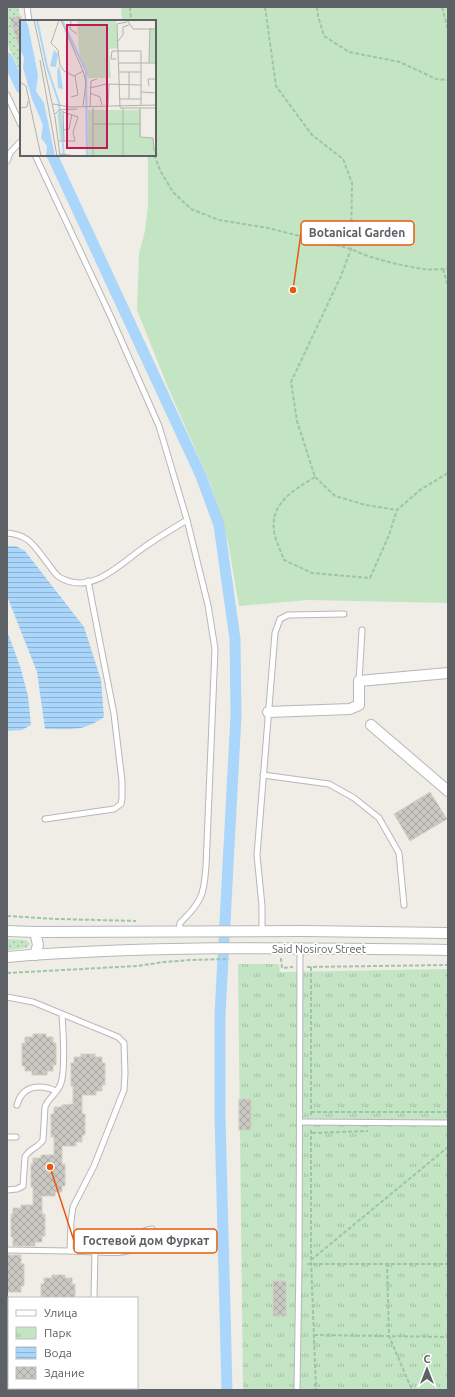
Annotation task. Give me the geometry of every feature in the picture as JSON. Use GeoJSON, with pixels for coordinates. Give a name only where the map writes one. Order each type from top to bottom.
{"type":"FeatureCollection","features":[{"type":"Feature","properties":{"kind":"street"},"geometry":{"type":"LineString","coordinates":[[268,712],[350,709],[359,705],[359,681],[448,674]]}},
{"type":"Feature","properties":{"kind":"street"},"geometry":{"type":"LineString","coordinates":[[371,724],[448,791]]}},
{"type":"Feature","properties":{"kind":"street","name":"Said Nosirov Street"},"geometry":{"type":"LineString","coordinates":[[7,931],[448,933]]}},
{"type":"Feature","properties":{"kind":"street"},"geometry":{"type":"LineString","coordinates":[[34,932],[38,945],[35,955]]}},
{"type":"Feature","properties":{"kind":"street","name":"Said Nosirov Street"},"geometry":{"type":"LineString","coordinates":[[7,957],[96,951],[246,948],[448,950]]}},
{"type":"Feature","properties":{"kind":"lane"},"geometry":{"type":"LineString","coordinates":[[27,7],[29,20]]}},
{"type":"Feature","properties":{"kind":"lane"},"geometry":{"type":"LineString","coordinates":[[7,95],[20,123]]}},
{"type":"Feature","properties":{"kind":"lane"},"geometry":{"type":"LineString","coordinates":[[7,161],[10,153],[20,142]]}},
{"type":"Feature","properties":{"kind":"lane"},"geometry":{"type":"LineString","coordinates":[[35,156],[111,317],[159,426],[187,520],[208,605],[215,649],[208,821],[203,891],[193,908],[180,923],[184,932]]}},
{"type":"Feature","properties":{"kind":"lane"},"geometry":{"type":"LineString","coordinates":[[7,533],[29,540],[58,576],[77,582],[100,579],[115,570],[143,548],[187,520]]}},
{"type":"Feature","properties":{"kind":"lane"},"geometry":{"type":"LineString","coordinates":[[45,819],[114,809],[121,804],[122,781],[114,714],[105,661],[88,581]]}},
{"type":"Feature","properties":{"kind":"lane"},"geometry":{"type":"LineString","coordinates":[[262,931],[262,906],[257,855],[275,633],[280,619],[288,615],[344,614]]}},
{"type":"Feature","properties":{"kind":"lane"},"geometry":{"type":"LineString","coordinates":[[359,681],[362,630]]}},
{"type":"Feature","properties":{"kind":"lane"},"geometry":{"type":"LineString","coordinates":[[263,775],[329,784],[354,798],[379,818],[399,853],[404,905]]}},
{"type":"Feature","properties":{"kind":"lane"},"geometry":{"type":"LineString","coordinates":[[298,1390],[300,948]]}},
{"type":"Feature","properties":{"kind":"lane"},"geometry":{"type":"LineString","coordinates":[[7,997],[33,1002],[118,1037],[122,1040],[125,1048],[124,1090],[96,1161],[73,1207],[70,1251]]}},
{"type":"Feature","properties":{"kind":"lane"},"geometry":{"type":"LineString","coordinates":[[7,1190],[17,1189],[22,1186],[25,1157],[43,1140],[45,1107],[47,1102],[60,1087],[62,1077],[62,1014]]}},
{"type":"Feature","properties":{"kind":"lane"},"geometry":{"type":"LineString","coordinates":[[17,1105],[20,1096],[28,1089],[40,1087],[56,1091]]}},
{"type":"Feature","properties":{"kind":"lane"},"geometry":{"type":"LineString","coordinates":[[300,1122],[448,1124]]}},
{"type":"Feature","properties":{"kind":"lane"},"geometry":{"type":"LineString","coordinates":[[7,1137],[16,1137]]}},
{"type":"Feature","properties":{"kind":"lane"},"geometry":{"type":"LineString","coordinates":[[7,1250],[126,1252],[132,1247],[139,1234],[146,1230],[152,1229]]}},
{"type":"Feature","properties":{"kind":"lane"},"geometry":{"type":"LineString","coordinates":[[94,1297],[95,1252]]}},
{"type":"Feature","properties":{"kind":"path"},"geometry":{"type":"LineString","coordinates":[[130,7],[131,20]]}},
{"type":"Feature","properties":{"kind":"path"},"geometry":{"type":"LineString","coordinates":[[265,7],[276,86],[312,135],[343,159],[352,183],[351,249],[341,276],[291,382],[297,421],[315,477],[335,496],[366,505],[397,510]]}},
{"type":"Feature","properties":{"kind":"path"},"geometry":{"type":"LineString","coordinates":[[316,7],[324,36],[349,52],[400,62],[436,79],[448,80]]}},
{"type":"Feature","properties":{"kind":"path"},"geometry":{"type":"LineString","coordinates":[[442,7],[448,30]]}},
{"type":"Feature","properties":{"kind":"path"},"geometry":{"type":"LineString","coordinates":[[154,156],[161,172],[173,192],[191,209],[219,220],[268,228],[351,249],[360,254],[417,268],[448,269]]}},
{"type":"Feature","properties":{"kind":"path"},"geometry":{"type":"LineString","coordinates":[[443,269],[448,286]]}},
{"type":"Feature","properties":{"kind":"path"},"geometry":{"type":"LineString","coordinates":[[315,477],[290,492],[274,513],[274,531],[284,560],[312,573],[370,578],[389,535],[397,510],[420,490],[448,473]]}},
{"type":"Feature","properties":{"kind":"path"},"geometry":{"type":"LineString","coordinates":[[7,916],[140,921]]}},
{"type":"Feature","properties":{"kind":"path"},"geometry":{"type":"LineString","coordinates":[[7,974],[136,966],[190,960],[236,959]]}},
{"type":"Feature","properties":{"kind":"path"},"geometry":{"type":"LineString","coordinates":[[274,959],[281,959],[282,968],[448,966]]}},
{"type":"Feature","properties":{"kind":"path"},"geometry":{"type":"LineString","coordinates":[[311,967],[311,1264],[316,1390]]}},
{"type":"Feature","properties":{"kind":"path"},"geometry":{"type":"LineString","coordinates":[[311,1112],[448,1112]]}},
{"type":"Feature","properties":{"kind":"path"},"geometry":{"type":"LineString","coordinates":[[312,1133],[375,1131]]}},
{"type":"Feature","properties":{"kind":"path"},"geometry":{"type":"LineString","coordinates":[[311,1260],[448,1147]]}},
{"type":"Feature","properties":{"kind":"path"},"geometry":{"type":"LineString","coordinates":[[299,1264],[448,1264]]}},
{"type":"Feature","properties":{"kind":"path"},"geometry":{"type":"LineString","coordinates":[[387,1264],[389,1336],[412,1390]]}},
{"type":"Feature","properties":{"kind":"path"},"geometry":{"type":"LineString","coordinates":[[314,1335],[448,1337]]}},
{"type":"Feature","properties":{"kind":"green space"},"geometry":{"type":"Polygon","coordinates":[[[7,7],[18,7],[21,20],[20,72],[7,43],[7,7]]]}},
{"type":"Feature","properties":{"kind":"green space"},"geometry":{"type":"Polygon","coordinates":[[[121,7],[448,7],[448,603],[308,600],[239,606],[228,542],[211,485],[167,385],[137,310],[139,254],[145,231],[148,205],[147,156],[156,156],[156,20],[122,20],[121,7]]]}},
{"type":"Feature","properties":{"kind":"green space"},"geometry":{"type":"Polygon","coordinates":[[[7,939],[26,940],[30,944],[26,948],[7,950],[7,939]]]}},
{"type":"Feature","properties":{"kind":"green space"},"geometry":{"type":"Polygon","coordinates":[[[238,964],[279,964],[280,972],[448,969],[448,1390],[243,1390],[238,964]]]}},
{"type":"Feature","properties":{"kind":"water"},"geometry":{"type":"Polygon","coordinates":[[[7,546],[16,546],[25,551],[84,627],[101,680],[104,717],[96,722],[76,729],[45,729],[37,672],[7,596],[7,546]]]}},
{"type":"Feature","properties":{"kind":"water"},"geometry":{"type":"Polygon","coordinates":[[[7,631],[20,666],[28,696],[31,725],[22,730],[7,731],[7,631]]]}},
{"type":"Feature","properties":{"kind":"building"},"geometry":{"type":"Polygon","coordinates":[[[21,16],[19,47],[10,18],[21,16]]]}},
{"type":"Feature","properties":{"kind":"building"},"geometry":{"type":"Polygon","coordinates":[[[430,792],[447,819],[410,841],[394,814],[430,792]]]}},
{"type":"Feature","properties":{"kind":"building"},"geometry":{"type":"Polygon","coordinates":[[[33,1034],[46,1034],[46,1037],[53,1037],[53,1043],[56,1043],[56,1065],[53,1065],[53,1071],[47,1071],[47,1075],[32,1075],[32,1071],[25,1071],[25,1066],[22,1066],[22,1043],[25,1043],[25,1037],[33,1037],[33,1034]]]}},
{"type":"Feature","properties":{"kind":"building"},"geometry":{"type":"Polygon","coordinates":[[[81,1054],[95,1054],[95,1057],[102,1057],[102,1063],[105,1063],[105,1085],[102,1085],[102,1091],[96,1091],[96,1095],[82,1095],[82,1114],[85,1114],[85,1135],[82,1135],[82,1142],[76,1142],[76,1146],[62,1146],[62,1164],[65,1164],[65,1186],[62,1186],[62,1192],[55,1192],[55,1196],[42,1196],[42,1214],[45,1214],[45,1236],[42,1236],[42,1242],[35,1242],[35,1246],[13,1246],[13,1237],[11,1237],[11,1214],[13,1214],[13,1208],[21,1208],[21,1205],[33,1205],[31,1164],[33,1164],[33,1158],[41,1158],[41,1155],[54,1155],[54,1137],[51,1137],[51,1114],[54,1114],[54,1107],[62,1107],[62,1105],[73,1104],[71,1063],[74,1063],[74,1057],[81,1057],[81,1054]]]}},
{"type":"Feature","properties":{"kind":"building"},"geometry":{"type":"Polygon","coordinates":[[[239,1099],[251,1099],[251,1130],[239,1130],[239,1099]]]}},
{"type":"Feature","properties":{"kind":"building"},"geometry":{"type":"Polygon","coordinates":[[[7,1255],[21,1255],[21,1264],[24,1264],[24,1286],[21,1286],[21,1292],[7,1292],[7,1255]]]}},
{"type":"Feature","properties":{"kind":"building"},"geometry":{"type":"Polygon","coordinates":[[[52,1275],[65,1275],[65,1278],[72,1278],[72,1284],[75,1284],[75,1297],[41,1297],[41,1284],[44,1284],[44,1278],[52,1278],[52,1275]]]}},
{"type":"Feature","properties":{"kind":"building"},"geometry":{"type":"Polygon","coordinates":[[[273,1281],[286,1281],[286,1316],[273,1316],[273,1281]]]}},
{"type":"Feature","properties":{"kind":"waterway"},"geometry":{"type":"LineString","coordinates":[[7,58],[20,86]]}},
{"type":"Feature","properties":{"kind":"waterway"},"geometry":{"type":"LineString","coordinates":[[52,156],[201,476],[219,525],[235,639],[236,716],[220,1015],[220,1117],[227,1390]]}},
{"type":"Feature","properties":{"kind":"place","name":"Botanical Garden"},"geometry":{"type":"Point","coordinates":[293,290]}},
{"type":"Feature","properties":{"kind":"place","name":"Гостевой дом Фуркат"},"geometry":{"type":"Point","coordinates":[50,1167]}}]}
